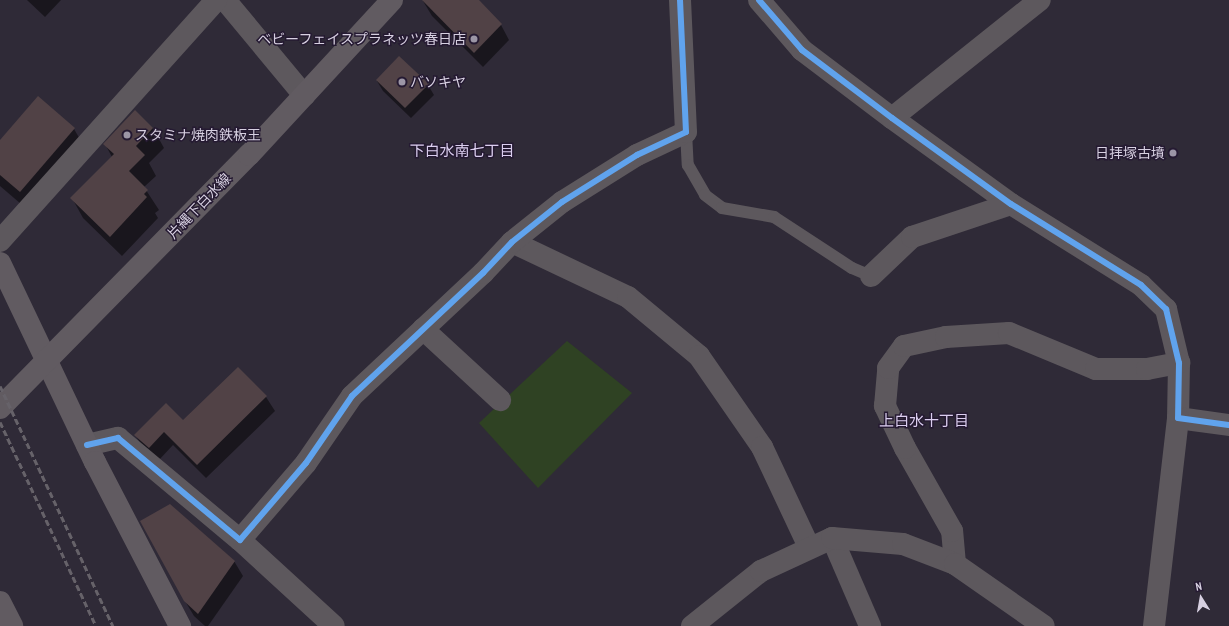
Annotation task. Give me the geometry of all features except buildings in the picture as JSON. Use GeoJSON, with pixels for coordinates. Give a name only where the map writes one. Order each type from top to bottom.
{"type":"FeatureCollection","features":[{"type":"Feature","properties":{"kind":"main road","name":"片縄下白水線"},"geometry":{"type":"LineString","coordinates":[[0,408],[304,95],[392,0]]}},
{"type":"Feature","properties":{"kind":"main road"},"geometry":{"type":"LineString","coordinates":[[0,263],[88,445],[180,626]]}},
{"type":"Feature","properties":{"kind":"main road"},"geometry":{"type":"LineString","coordinates":[[0,602],[12,626]]}},
{"type":"Feature","properties":{"kind":"street"},"geometry":{"type":"LineString","coordinates":[[0,241],[216,0]]}},
{"type":"Feature","properties":{"kind":"street"},"geometry":{"type":"LineString","coordinates":[[225,0],[304,95]]}},
{"type":"Feature","properties":{"kind":"street"},"geometry":{"type":"LineString","coordinates":[[240,540],[306,463],[352,396],[512,242],[568,198],[637,155],[658,148],[686,132],[680,0]]}},
{"type":"Feature","properties":{"kind":"street"},"geometry":{"type":"LineString","coordinates":[[759,0],[802,50],[892,118],[1011,204],[1141,285],[1166,309],[1179,363],[1178,418],[1154,626]]}},
{"type":"Feature","properties":{"kind":"street"},"geometry":{"type":"LineString","coordinates":[[892,118],[1040,0]]}},
{"type":"Feature","properties":{"kind":"street"},"geometry":{"type":"LineString","coordinates":[[871,276],[912,237],[1011,204]]}},
{"type":"Feature","properties":{"kind":"street"},"geometry":{"type":"LineString","coordinates":[[512,242],[628,297],[699,356],[762,447],[809,547]]}},
{"type":"Feature","properties":{"kind":"street"},"geometry":{"type":"LineString","coordinates":[[423,329],[500,400]]}},
{"type":"Feature","properties":{"kind":"street"},"geometry":{"type":"LineString","coordinates":[[955,564],[952,531],[905,448],[885,406],[888,368],[904,346],[946,337],[1009,333],[1096,369],[1147,370],[1179,363]]}},
{"type":"Feature","properties":{"kind":"street"},"geometry":{"type":"LineString","coordinates":[[1178,418],[1229,425]]}},
{"type":"Feature","properties":{"kind":"street"},"geometry":{"type":"LineString","coordinates":[[88,445],[118,438],[240,540],[334,626]]}},
{"type":"Feature","properties":{"kind":"street"},"geometry":{"type":"LineString","coordinates":[[832,538],[870,626]]}},
{"type":"Feature","properties":{"kind":"street"},"geometry":{"type":"LineString","coordinates":[[697,624],[761,571],[809,547],[832,538],[903,544],[955,564],[1044,626]]}},
{"type":"Feature","properties":{"kind":"lane"},"geometry":{"type":"LineString","coordinates":[[686,132],[688,165],[705,195],[722,208],[774,217],[852,268],[871,276]]}},
{"type":"Feature","properties":{"kind":"green space"},"geometry":{"type":"Polygon","coordinates":[[[567,341],[632,393],[538,488],[479,423],[567,341]]]}},
{"type":"Feature","properties":{"kind":"railway"},"geometry":{"type":"LineString","coordinates":[[0,386],[113,626]]}},
{"type":"Feature","properties":{"kind":"railway"},"geometry":{"type":"LineString","coordinates":[[0,422],[96,626]]}},
{"type":"Feature","properties":{"kind":"cycle path"},"geometry":{"type":"LineString","coordinates":[[87,445],[118,438],[240,540],[306,463],[352,396],[483,273],[512,242],[562,202],[637,155],[686,132],[680,0]]}},
{"type":"Feature","properties":{"kind":"cycle path"},"geometry":{"type":"LineString","coordinates":[[759,0],[802,50],[892,118],[1011,204],[1141,285],[1166,309],[1179,363],[1178,418],[1229,425]]}},
{"type":"Feature","properties":{"kind":"place","name":"ベビーフェイスプラネッツ春日店"},"geometry":{"type":"Point","coordinates":[474,39]}},
{"type":"Feature","properties":{"kind":"place","name":"バソキヤ"},"geometry":{"type":"Point","coordinates":[402,82]}},
{"type":"Feature","properties":{"kind":"place","name":"スタミナ焼肉鉄板王"},"geometry":{"type":"Point","coordinates":[127,135]}},
{"type":"Feature","properties":{"kind":"place","name":"日拝塚古墳"},"geometry":{"type":"Point","coordinates":[1173,153]}},
{"type":"Feature","properties":{"kind":"district","name":"下白水南七丁目"},"geometry":{"type":"Point","coordinates":[462,151]}},
{"type":"Feature","properties":{"kind":"district","name":"上白水十丁目"},"geometry":{"type":"Point","coordinates":[924,421]}}]}
